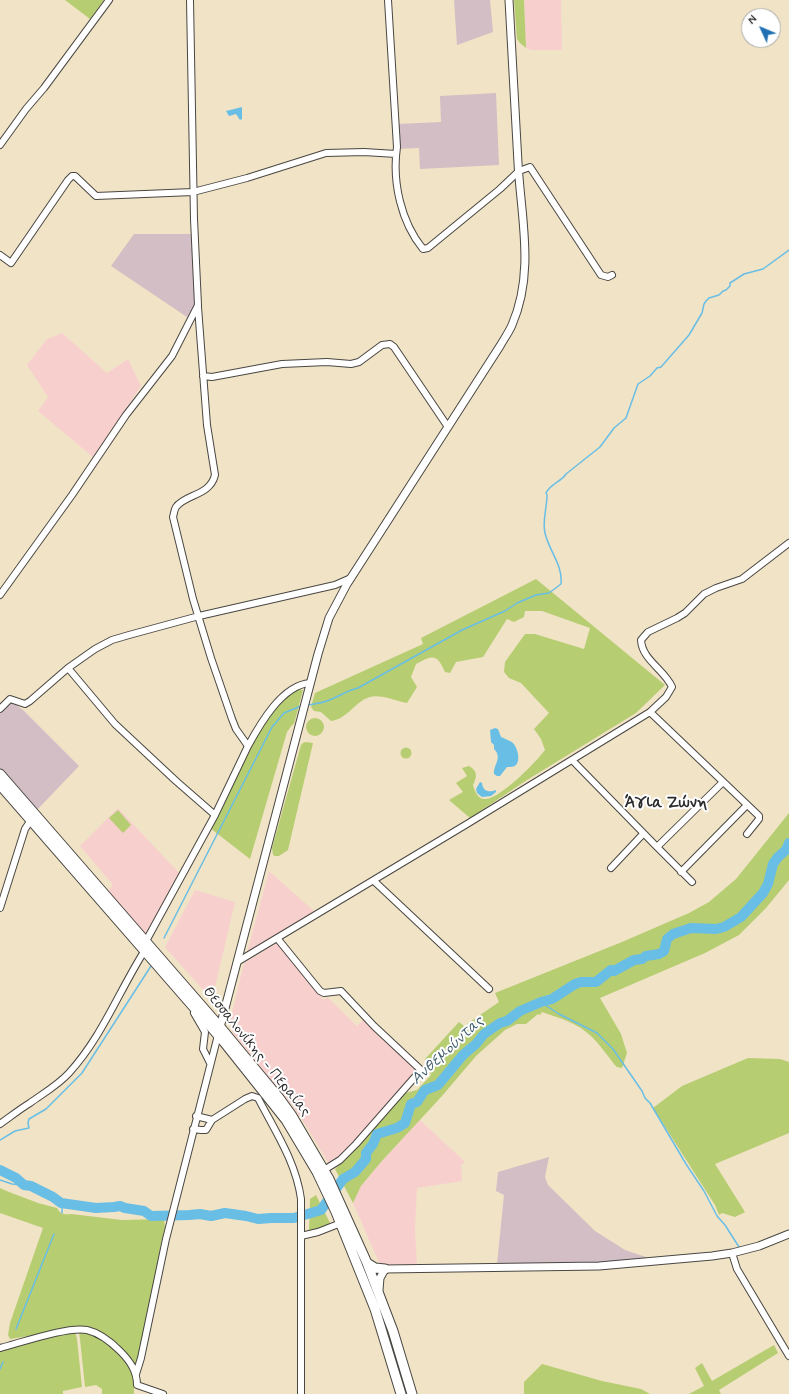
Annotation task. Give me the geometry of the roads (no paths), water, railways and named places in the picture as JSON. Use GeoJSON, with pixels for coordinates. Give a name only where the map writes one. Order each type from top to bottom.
{"type":"FeatureCollection","features":[{"type":"Feature","properties":{"kind":"main road","name":"Θεσσαλονίκης - Περαίας"},"geometry":{"type":"LineString","coordinates":[[0,774],[147,948],[163,971],[219,1031],[286,1108],[324,1170],[326,1182]]}},
{"type":"Feature","properties":{"kind":"main road","name":"Θεσσαλονίκης - Περαίας"},"geometry":{"type":"LineString","coordinates":[[0,785],[147,948],[163,961],[219,1031],[286,1120],[326,1182],[367,1263],[393,1331],[412,1394]]}},
{"type":"Feature","properties":{"kind":"main road","name":"Θεσσαλονίκης - Περαίας"},"geometry":{"type":"LineString","coordinates":[[340,1210],[341,1223],[375,1309],[401,1394]]}},
{"type":"Feature","properties":{"kind":"main road"},"geometry":{"type":"LineString","coordinates":[[367,1263],[375,1268],[385,1269]]}},
{"type":"Feature","properties":{"kind":"street"},"geometry":{"type":"LineString","coordinates":[[0,145],[109,0]]}},
{"type":"Feature","properties":{"kind":"street"},"geometry":{"type":"LineString","coordinates":[[190,0],[198,305],[207,425],[214,479],[204,490],[179,504],[175,508],[173,517],[193,599],[211,658],[232,719],[239,734],[248,746]]}},
{"type":"Feature","properties":{"kind":"street"},"geometry":{"type":"LineString","coordinates":[[388,0],[397,147],[396,165],[398,189],[404,216],[417,242],[423,249],[428,248],[500,189],[518,171],[530,167],[599,273],[603,277],[612,275]]}},
{"type":"Feature","properties":{"kind":"street"},"geometry":{"type":"LineString","coordinates":[[163,1394],[137,1385],[136,1374],[141,1358],[170,1221],[196,1116],[321,642],[329,618],[351,578],[500,346],[512,325],[518,308],[524,279],[526,242],[518,171],[509,0]]}},
{"type":"Feature","properties":{"kind":"street"},"geometry":{"type":"LineString","coordinates":[[0,255],[11,264],[72,176],[75,176],[96,196],[194,192],[247,178],[326,153],[364,152],[396,154]]}},
{"type":"Feature","properties":{"kind":"street"},"geometry":{"type":"LineString","coordinates":[[0,595],[72,495],[126,415],[172,356],[198,305]]}},
{"type":"Feature","properties":{"kind":"street"},"geometry":{"type":"LineString","coordinates":[[203,376],[212,377],[282,364],[327,362],[351,364],[359,362],[382,345],[390,344],[394,347],[448,427]]}},
{"type":"Feature","properties":{"kind":"street"},"geometry":{"type":"LineString","coordinates":[[237,962],[374,881],[650,712],[666,697],[672,688],[670,683],[651,661],[642,647],[641,640],[645,634],[656,627],[682,615],[704,594],[742,579],[789,543]]}},
{"type":"Feature","properties":{"kind":"street"},"geometry":{"type":"LineString","coordinates":[[0,709],[10,699],[25,704],[30,701],[68,668],[95,649],[112,640],[199,616],[340,584],[351,578]]}},
{"type":"Feature","properties":{"kind":"street"},"geometry":{"type":"LineString","coordinates":[[330,586],[336,590],[340,597]]}},
{"type":"Feature","properties":{"kind":"street"},"geometry":{"type":"LineString","coordinates":[[68,668],[115,724],[214,815]]}},
{"type":"Feature","properties":{"kind":"street"},"geometry":{"type":"LineString","coordinates":[[0,1124],[55,1086],[68,1074],[86,1051],[102,1028],[134,966],[147,948],[257,730],[282,698],[299,686],[310,683]]}},
{"type":"Feature","properties":{"kind":"street"},"geometry":{"type":"LineString","coordinates":[[650,712],[759,818],[747,834]]}},
{"type":"Feature","properties":{"kind":"street"},"geometry":{"type":"LineString","coordinates":[[572,760],[643,834],[692,882]]}},
{"type":"Feature","properties":{"kind":"street"},"geometry":{"type":"LineString","coordinates":[[657,847],[723,782]]}},
{"type":"Feature","properties":{"kind":"street"},"geometry":{"type":"LineString","coordinates":[[681,872],[747,805]]}},
{"type":"Feature","properties":{"kind":"street"},"geometry":{"type":"LineString","coordinates":[[0,908],[25,829],[31,820]]}},
{"type":"Feature","properties":{"kind":"street"},"geometry":{"type":"LineString","coordinates":[[611,868],[643,834]]}},
{"type":"Feature","properties":{"kind":"street"},"geometry":{"type":"LineString","coordinates":[[374,881],[489,989]]}},
{"type":"Feature","properties":{"kind":"street"},"geometry":{"type":"LineString","coordinates":[[277,938],[320,991],[324,993],[341,991],[374,1026],[421,1070],[356,1144],[340,1160],[324,1170]]}},
{"type":"Feature","properties":{"kind":"street"},"geometry":{"type":"LineString","coordinates":[[175,985],[204,1028],[203,1049],[210,1063]]}},
{"type":"Feature","properties":{"kind":"street"},"geometry":{"type":"LineString","coordinates":[[193,1128],[206,1130],[212,1120],[245,1099],[252,1096],[258,1098],[293,1167],[301,1199],[301,1394]]}},
{"type":"Feature","properties":{"kind":"street"},"geometry":{"type":"LineString","coordinates":[[196,1116],[212,1120]]}},
{"type":"Feature","properties":{"kind":"street"},"geometry":{"type":"LineString","coordinates":[[301,1236],[318,1232],[341,1223]]}},
{"type":"Feature","properties":{"kind":"street"},"geometry":{"type":"LineString","coordinates":[[379,1292],[380,1278],[385,1269],[599,1266],[732,1253],[759,1246],[789,1234]]}},
{"type":"Feature","properties":{"kind":"street"},"geometry":{"type":"LineString","coordinates":[[732,1253],[737,1269],[789,1356]]}},
{"type":"Feature","properties":{"kind":"street"},"geometry":{"type":"LineString","coordinates":[[0,1348],[74,1330],[88,1330],[103,1337],[116,1347],[130,1363],[136,1374]]}},
{"type":"Feature","properties":{"kind":"water"},"geometry":{"type":"Polygon","coordinates":[[[242,107],[242,119],[240,120],[236,114],[229,116],[226,111],[242,107]]]}},
{"type":"Feature","properties":{"kind":"water"},"geometry":{"type":"Polygon","coordinates":[[[495,728],[498,729],[501,737],[513,743],[517,750],[518,757],[516,765],[513,767],[507,767],[500,776],[494,774],[498,755],[494,749],[494,745],[491,742],[490,730],[495,728]]]}},
{"type":"Feature","properties":{"kind":"water"},"geometry":{"type":"Polygon","coordinates":[[[480,782],[486,791],[496,790],[496,792],[491,796],[482,797],[477,793],[476,789],[480,782]]]}},
{"type":"Feature","properties":{"kind":"waterway"},"geometry":{"type":"LineString","coordinates":[[307,705],[320,703],[358,688],[462,630],[505,611],[517,603],[536,595],[549,593],[561,584],[558,564],[547,540],[544,528],[547,500],[546,493],[548,490],[600,447],[614,428],[626,418],[638,384],[650,376],[657,368],[661,367],[689,335],[702,313],[704,304],[709,298],[719,295],[730,286],[730,283],[744,274],[763,269],[789,250]]}},
{"type":"Feature","properties":{"kind":"waterway"},"geometry":{"type":"LineString","coordinates":[[164,938],[272,727],[284,713],[301,706]]}},
{"type":"Feature","properties":{"kind":"waterway","name":"Ανθεμούντας"},"geometry":{"type":"LineString","coordinates":[[0,1170],[16,1178],[24,1185],[31,1186],[53,1197],[61,1203],[96,1208],[120,1206],[144,1211],[151,1216],[200,1214],[211,1216],[225,1213],[258,1219],[294,1218],[321,1210],[343,1179],[355,1172],[366,1159],[366,1153],[373,1144],[377,1134],[397,1128],[405,1123],[411,1104],[417,1102],[425,1090],[438,1085],[463,1055],[476,1044],[484,1034],[500,1023],[507,1021],[520,1011],[552,999],[575,984],[581,982],[596,982],[611,970],[614,971],[634,960],[659,954],[664,951],[667,939],[673,934],[691,928],[716,929],[724,927],[741,917],[763,893],[768,884],[773,864],[786,850],[789,843]]}},
{"type":"Feature","properties":{"kind":"waterway"},"geometry":{"type":"LineString","coordinates":[[0,1140],[15,1131],[29,1128],[29,1119],[46,1109],[82,1073],[151,966]]}},
{"type":"Feature","properties":{"kind":"waterway"},"geometry":{"type":"LineString","coordinates":[[541,1002],[559,1014],[597,1033],[613,1049],[642,1091],[645,1098],[650,1103],[686,1164],[704,1191],[717,1216],[725,1225],[739,1247]]}},
{"type":"Feature","properties":{"kind":"waterway","name":"Ανθεμούντας"},"geometry":{"type":"LineString","coordinates":[[0,1180],[12,1184],[24,1185]]}},
{"type":"Feature","properties":{"kind":"waterway"},"geometry":{"type":"LineString","coordinates":[[61,1203],[62,1213]]}},
{"type":"Feature","properties":{"kind":"waterway"},"geometry":{"type":"LineString","coordinates":[[16,1329],[54,1234]]}},
{"type":"Feature","properties":{"kind":"waterway"},"geometry":{"type":"LineString","coordinates":[[0,1369],[3,1362]]}},
{"type":"Feature","properties":{"kind":"district","name":"Άγια Ζώνη"},"geometry":{"type":"Point","coordinates":[666,804]}}]}
